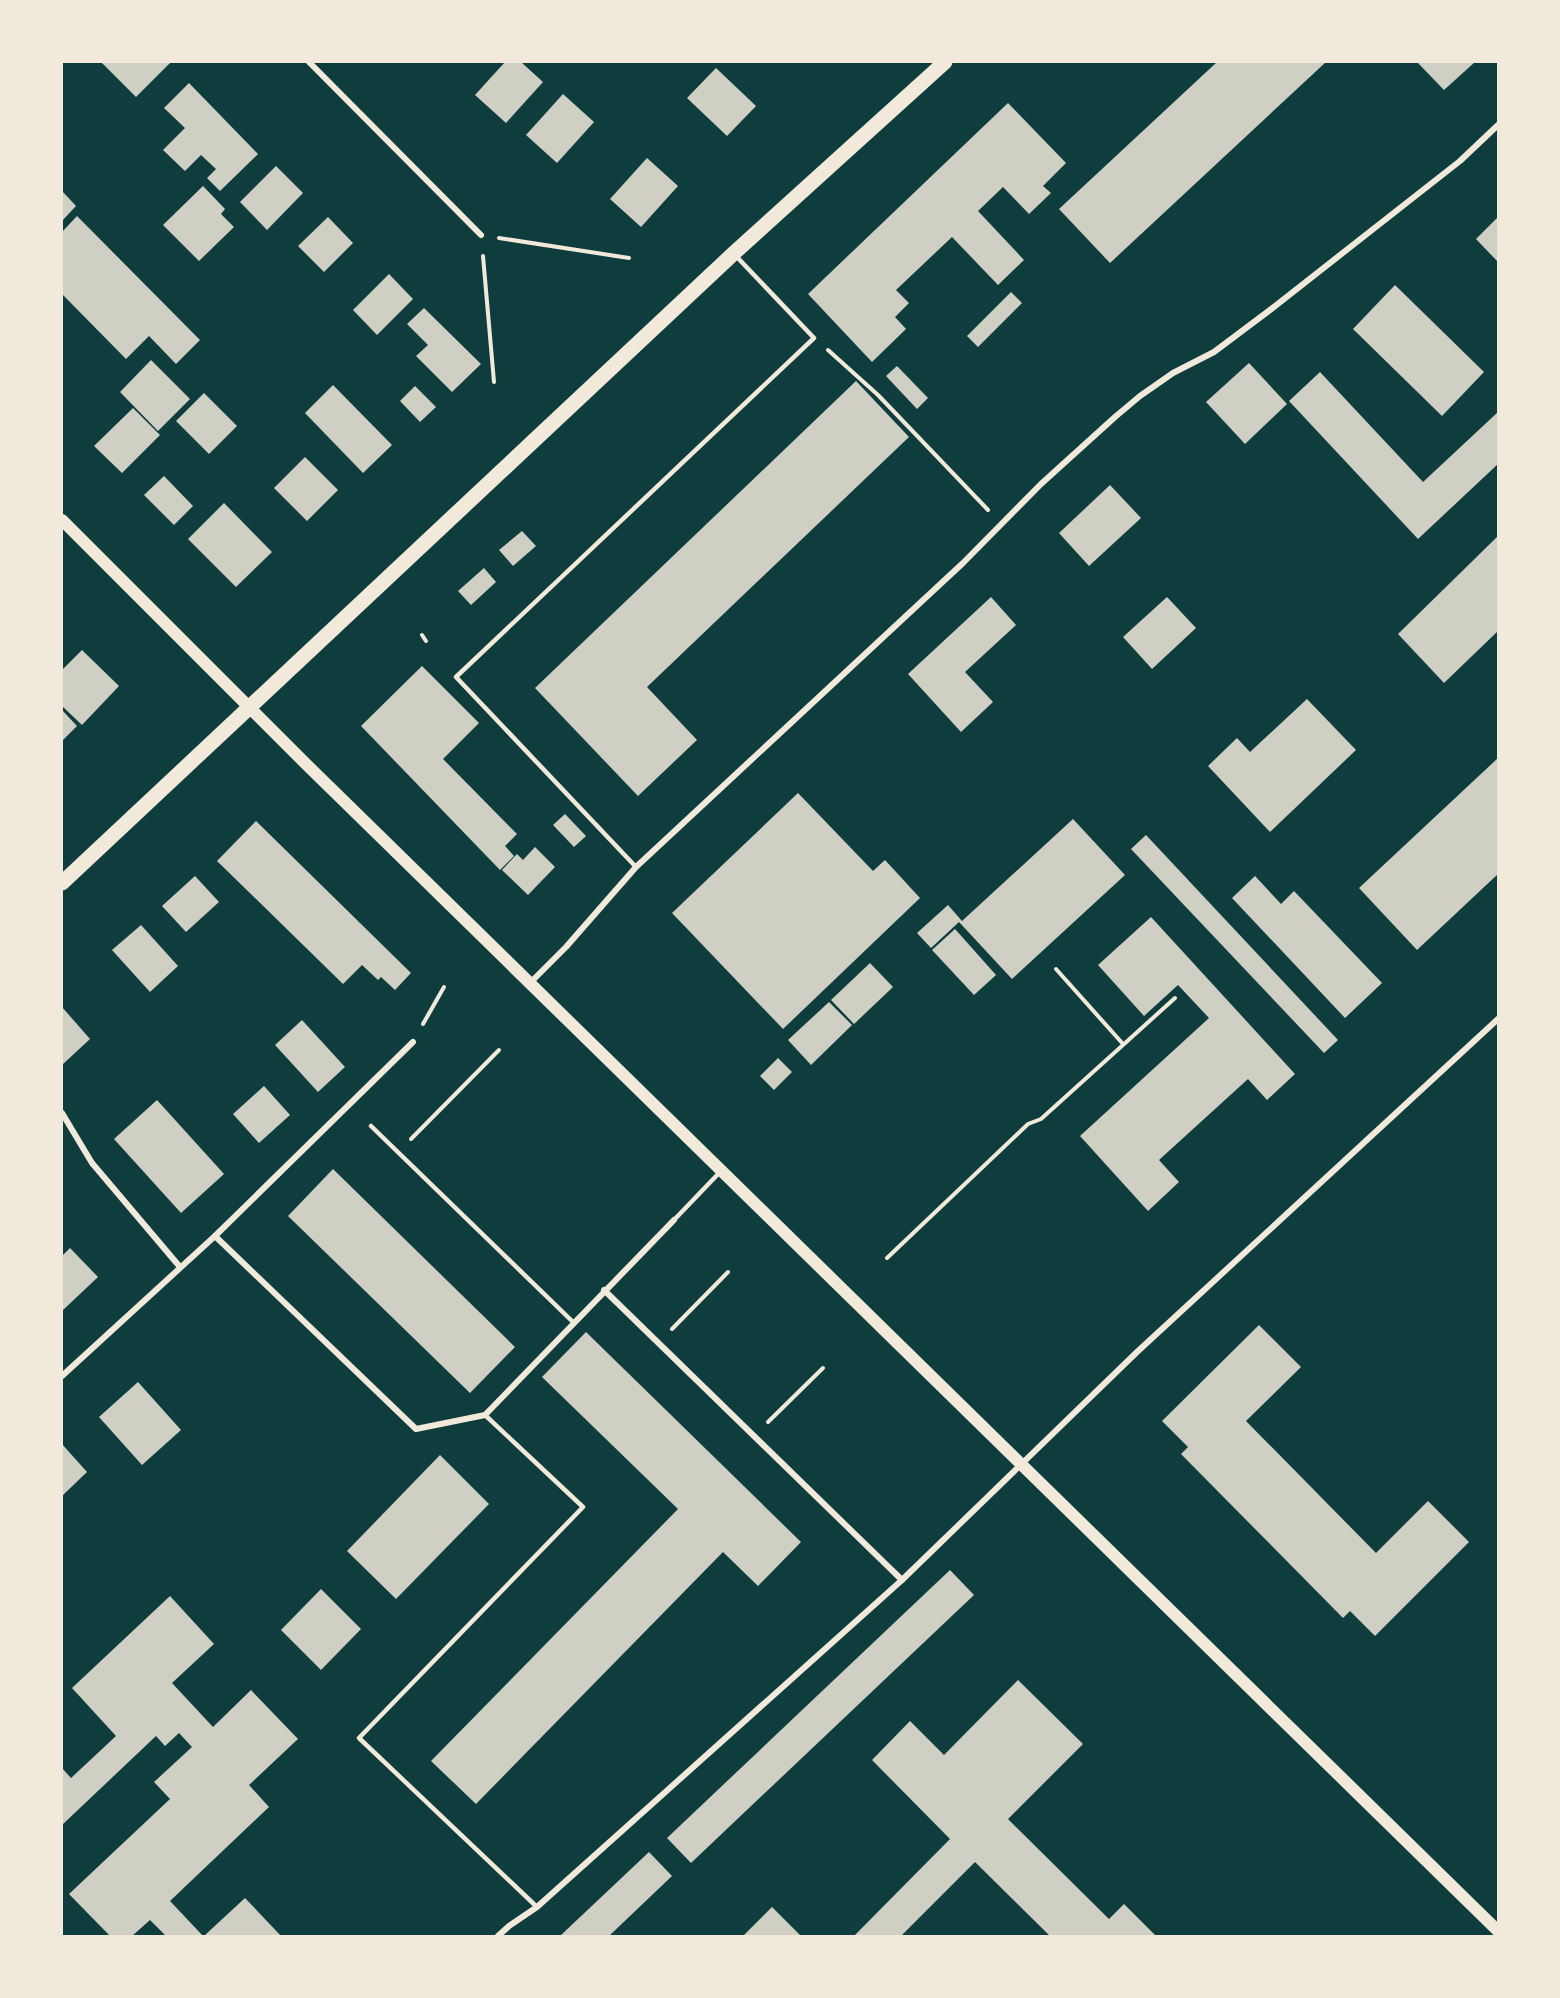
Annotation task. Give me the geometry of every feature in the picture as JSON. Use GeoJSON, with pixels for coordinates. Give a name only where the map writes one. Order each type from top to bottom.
{"type":"FeatureCollection","features":[{"type":"Feature","properties":{"kind":"main road"},"geometry":{"type":"LineString","coordinates":[[62,883],[734,253],[945,62]]}},
{"type":"Feature","properties":{"kind":"main road"},"geometry":{"type":"LineString","coordinates":[[62,520],[530,983],[1498,1931]]}},
{"type":"Feature","properties":{"kind":"street"},"geometry":{"type":"LineString","coordinates":[[309,62],[481,235]]}},
{"type":"Feature","properties":{"kind":"street"},"geometry":{"type":"LineString","coordinates":[[530,983],[636,867],[1003,525],[1041,484],[1140,396],[1173,373],[1214,352],[1270,310],[1460,161],[1498,125]]}},
{"type":"Feature","properties":{"kind":"street"},"geometry":{"type":"LineString","coordinates":[[498,1936],[537,1907],[902,1580],[1020,1463],[1498,1019]]}},
{"type":"Feature","properties":{"kind":"street"},"geometry":{"type":"LineString","coordinates":[[62,1376],[215,1236],[413,1042]]}},
{"type":"Feature","properties":{"kind":"street"},"geometry":{"type":"LineString","coordinates":[[62,1113],[92,1163],[180,1267]]}},
{"type":"Feature","properties":{"kind":"street"},"geometry":{"type":"LineString","coordinates":[[215,1236],[416,1429],[485,1415],[674,1220]]}},
{"type":"Feature","properties":{"kind":"street"},"geometry":{"type":"LineString","coordinates":[[604,1290],[902,1580]]}},
{"type":"Feature","properties":{"kind":"lane"},"geometry":{"type":"LineString","coordinates":[[636,867],[456,677],[814,338],[734,253]]}},
{"type":"Feature","properties":{"kind":"lane"},"geometry":{"type":"LineString","coordinates":[[371,1126],[573,1322]]}},
{"type":"Feature","properties":{"kind":"lane"},"geometry":{"type":"LineString","coordinates":[[674,1220],[722,1170]]}},
{"type":"Feature","properties":{"kind":"lane"},"geometry":{"type":"LineString","coordinates":[[485,1415],[583,1507],[359,1738],[537,1907]]}},
{"type":"Feature","properties":{"kind":"path"},"geometry":{"type":"LineString","coordinates":[[494,382],[481,235],[629,258]]}},
{"type":"Feature","properties":{"kind":"path"},"geometry":{"type":"LineString","coordinates":[[814,338],[878,395],[1003,525]]}},
{"type":"Feature","properties":{"kind":"path"},"geometry":{"type":"LineString","coordinates":[[423,635],[426,640]]}},
{"type":"Feature","properties":{"kind":"path"},"geometry":{"type":"LineString","coordinates":[[1056,969],[1123,1044]]}},
{"type":"Feature","properties":{"kind":"path"},"geometry":{"type":"LineString","coordinates":[[413,1042],[444,987]]}},
{"type":"Feature","properties":{"kind":"path"},"geometry":{"type":"LineString","coordinates":[[886,1258],[1028,1124],[1041,1119],[1175,998]]}},
{"type":"Feature","properties":{"kind":"path"},"geometry":{"type":"LineString","coordinates":[[398,1153],[499,1050]]}},
{"type":"Feature","properties":{"kind":"path"},"geometry":{"type":"LineString","coordinates":[[659,1343],[728,1272]]}},
{"type":"Feature","properties":{"kind":"path"},"geometry":{"type":"LineString","coordinates":[[754,1436],[824,1368]]}},
{"type":"Feature","properties":{"kind":"building"},"geometry":{"type":"Polygon","coordinates":[[[101,62],[168,62],[170,63],[136,97],[101,62]]]}},
{"type":"Feature","properties":{"kind":"building"},"geometry":{"type":"Polygon","coordinates":[[[505,62],[521,62],[543,82],[506,123],[475,95],[505,62]]]}},
{"type":"Feature","properties":{"kind":"building"},"geometry":{"type":"Polygon","coordinates":[[[1217,62],[1326,62],[1110,263],[1059,209],[1217,62]]]}},
{"type":"Feature","properties":{"kind":"building"},"geometry":{"type":"Polygon","coordinates":[[[1417,62],[1475,62],[1444,90],[1417,62]]]}},
{"type":"Feature","properties":{"kind":"building"},"geometry":{"type":"Polygon","coordinates":[[[716,68],[756,106],[727,136],[687,98],[716,68]]]}},
{"type":"Feature","properties":{"kind":"building"},"geometry":{"type":"Polygon","coordinates":[[[189,83],[258,154],[220,191],[207,178],[216,169],[201,155],[185,171],[163,150],[185,128],[164,108],[189,83]]]}},
{"type":"Feature","properties":{"kind":"building"},"geometry":{"type":"Polygon","coordinates":[[[563,94],[594,122],[557,163],[526,135],[563,94]]]}},
{"type":"Feature","properties":{"kind":"building"},"geometry":{"type":"Polygon","coordinates":[[[1008,103],[1066,163],[1043,186],[1051,193],[1029,214],[1003,187],[978,211],[1024,260],[998,285],[952,237],[896,290],[909,303],[895,317],[906,329],[872,362],[808,294],[1008,103]]]}},
{"type":"Feature","properties":{"kind":"building"},"geometry":{"type":"Polygon","coordinates":[[[647,158],[678,186],[641,227],[610,199],[647,158]]]}},
{"type":"Feature","properties":{"kind":"building"},"geometry":{"type":"Polygon","coordinates":[[[276,166],[303,193],[267,230],[240,202],[276,166]]]}},
{"type":"Feature","properties":{"kind":"building"},"geometry":{"type":"Polygon","coordinates":[[[203,186],[225,209],[221,214],[234,227],[199,261],[163,225],[203,186]]]}},
{"type":"Feature","properties":{"kind":"building"},"geometry":{"type":"Polygon","coordinates":[[[62,191],[76,206],[62,221],[62,191]]]}},
{"type":"Feature","properties":{"kind":"building"},"geometry":{"type":"Polygon","coordinates":[[[77,216],[200,340],[176,364],[149,336],[126,359],[62,294],[62,232],[77,216]]]}},
{"type":"Feature","properties":{"kind":"building"},"geometry":{"type":"Polygon","coordinates":[[[328,217],[353,243],[324,272],[298,246],[328,217]]]}},
{"type":"Feature","properties":{"kind":"building"},"geometry":{"type":"Polygon","coordinates":[[[1498,217],[1498,262],[1476,239],[1498,217]]]}},
{"type":"Feature","properties":{"kind":"building"},"geometry":{"type":"Polygon","coordinates":[[[389,274],[413,299],[377,335],[353,310],[389,274]]]}},
{"type":"Feature","properties":{"kind":"building"},"geometry":{"type":"Polygon","coordinates":[[[1395,285],[1484,372],[1442,416],[1353,329],[1395,285]]]}},
{"type":"Feature","properties":{"kind":"building"},"geometry":{"type":"Polygon","coordinates":[[[1011,292],[1022,303],[978,347],[967,336],[1011,292]]]}},
{"type":"Feature","properties":{"kind":"building"},"geometry":{"type":"Polygon","coordinates":[[[424,308],[481,364],[452,392],[416,356],[428,345],[407,324],[424,308]]]}},
{"type":"Feature","properties":{"kind":"building"},"geometry":{"type":"Polygon","coordinates":[[[151,360],[190,399],[158,431],[120,392],[151,360]]]}},
{"type":"Feature","properties":{"kind":"building"},"geometry":{"type":"Polygon","coordinates":[[[1249,363],[1287,404],[1245,444],[1206,402],[1249,363]]]}},
{"type":"Feature","properties":{"kind":"building"},"geometry":{"type":"Polygon","coordinates":[[[897,366],[928,398],[917,409],[886,376],[897,366]]]}},
{"type":"Feature","properties":{"kind":"building"},"geometry":{"type":"Polygon","coordinates":[[[1320,372],[1423,482],[1498,412],[1498,464],[1418,539],[1289,401],[1320,372]]]}},
{"type":"Feature","properties":{"kind":"building"},"geometry":{"type":"Polygon","coordinates":[[[856,381],[909,437],[647,687],[697,740],[638,796],[535,688],[856,381]]]}},
{"type":"Feature","properties":{"kind":"building"},"geometry":{"type":"Polygon","coordinates":[[[333,385],[392,445],[363,473],[305,413],[333,385]]]}},
{"type":"Feature","properties":{"kind":"building"},"geometry":{"type":"Polygon","coordinates":[[[415,386],[436,407],[420,422],[400,401],[415,386]]]}},
{"type":"Feature","properties":{"kind":"building"},"geometry":{"type":"Polygon","coordinates":[[[204,393],[237,426],[209,454],[176,421],[204,393]]]}},
{"type":"Feature","properties":{"kind":"building"},"geometry":{"type":"Polygon","coordinates":[[[133,408],[160,435],[122,473],[94,446],[133,408]]]}},
{"type":"Feature","properties":{"kind":"building"},"geometry":{"type":"Polygon","coordinates":[[[305,457],[338,490],[307,521],[274,488],[305,457]]]}},
{"type":"Feature","properties":{"kind":"building"},"geometry":{"type":"Polygon","coordinates":[[[164,476],[193,506],[174,525],[144,495],[164,476]]]}},
{"type":"Feature","properties":{"kind":"building"},"geometry":{"type":"Polygon","coordinates":[[[1110,485],[1141,518],[1089,566],[1059,533],[1110,485]]]}},
{"type":"Feature","properties":{"kind":"building"},"geometry":{"type":"Polygon","coordinates":[[[224,503],[272,552],[236,587],[188,539],[224,503]]]}},
{"type":"Feature","properties":{"kind":"building"},"geometry":{"type":"Polygon","coordinates":[[[522,531],[536,546],[513,566],[499,550],[522,531]]]}},
{"type":"Feature","properties":{"kind":"building"},"geometry":{"type":"Polygon","coordinates":[[[1498,536],[1498,631],[1444,683],[1398,634],[1498,536]]]}},
{"type":"Feature","properties":{"kind":"building"},"geometry":{"type":"Polygon","coordinates":[[[484,568],[496,582],[471,605],[458,591],[484,568]]]}},
{"type":"Feature","properties":{"kind":"building"},"geometry":{"type":"Polygon","coordinates":[[[991,597],[1016,625],[965,672],[993,702],[961,732],[908,674],[991,597]]]}},
{"type":"Feature","properties":{"kind":"building"},"geometry":{"type":"Polygon","coordinates":[[[1167,597],[1196,628],[1152,669],[1123,637],[1167,597]]]}},
{"type":"Feature","properties":{"kind":"building"},"geometry":{"type":"Polygon","coordinates":[[[82,650],[119,686],[82,725],[62,706],[62,670],[82,650]]]}},
{"type":"Feature","properties":{"kind":"building"},"geometry":{"type":"Polygon","coordinates":[[[422,666],[479,723],[443,759],[517,834],[505,846],[514,856],[500,870],[361,726],[422,666]]]}},
{"type":"Feature","properties":{"kind":"building"},"geometry":{"type":"Polygon","coordinates":[[[1307,699],[1356,750],[1270,832],[1208,766],[1237,738],[1250,752],[1307,699]]]}},
{"type":"Feature","properties":{"kind":"building"},"geometry":{"type":"Polygon","coordinates":[[[62,710],[77,726],[62,741],[62,710]]]}},
{"type":"Feature","properties":{"kind":"building"},"geometry":{"type":"Polygon","coordinates":[[[1498,758],[1498,874],[1417,950],[1359,888],[1498,758]]]}},
{"type":"Feature","properties":{"kind":"building"},"geometry":{"type":"Polygon","coordinates":[[[798,793],[873,871],[885,860],[920,898],[783,1029],[672,913],[798,793]]]}},
{"type":"Feature","properties":{"kind":"building"},"geometry":{"type":"Polygon","coordinates":[[[565,814],[586,836],[574,847],[553,825],[565,814]]]}},
{"type":"Feature","properties":{"kind":"building"},"geometry":{"type":"Polygon","coordinates":[[[1073,819],[1125,875],[1012,979],[959,922],[931,948],[917,933],[948,905],[962,921],[1073,819]]]}},
{"type":"Feature","properties":{"kind":"building"},"geometry":{"type":"Polygon","coordinates":[[[256,821],[411,973],[395,990],[381,977],[378,980],[362,965],[343,984],[217,861],[256,821]]]}},
{"type":"Feature","properties":{"kind":"building"},"geometry":{"type":"Polygon","coordinates":[[[1146,835],[1338,1040],[1324,1053],[1131,849],[1146,835]]]}},
{"type":"Feature","properties":{"kind":"building"},"geometry":{"type":"Polygon","coordinates":[[[535,847],[555,867],[528,895],[502,870],[517,854],[523,860],[535,847]]]}},
{"type":"Feature","properties":{"kind":"building"},"geometry":{"type":"Polygon","coordinates":[[[195,876],[219,902],[186,932],[162,906],[195,876]]]}},
{"type":"Feature","properties":{"kind":"building"},"geometry":{"type":"Polygon","coordinates":[[[1255,876],[1281,904],[1294,891],[1382,983],[1345,1018],[1232,898],[1255,876]]]}},
{"type":"Feature","properties":{"kind":"building"},"geometry":{"type":"Polygon","coordinates":[[[1151,917],[1295,1074],[1267,1100],[1248,1079],[1159,1160],[1179,1182],[1148,1211],[1080,1136],[1209,1018],[1178,985],[1144,1016],[1098,965],[1151,917]]]}},
{"type":"Feature","properties":{"kind":"building"},"geometry":{"type":"Polygon","coordinates":[[[141,925],[178,966],[150,992],[112,950],[141,925]]]}},
{"type":"Feature","properties":{"kind":"building"},"geometry":{"type":"Polygon","coordinates":[[[955,929],[996,975],[974,995],[932,950],[955,929]]]}},
{"type":"Feature","properties":{"kind":"building"},"geometry":{"type":"Polygon","coordinates":[[[870,963],[893,987],[854,1024],[831,1000],[870,963]]]}},
{"type":"Feature","properties":{"kind":"building"},"geometry":{"type":"Polygon","coordinates":[[[829,1002],[852,1025],[811,1065],[788,1040],[829,1002]]]}},
{"type":"Feature","properties":{"kind":"building"},"geometry":{"type":"Polygon","coordinates":[[[62,1007],[90,1039],[62,1065],[62,1007]]]}},
{"type":"Feature","properties":{"kind":"building"},"geometry":{"type":"Polygon","coordinates":[[[302,1020],[345,1067],[318,1092],[275,1045],[302,1020]]]}},
{"type":"Feature","properties":{"kind":"building"},"geometry":{"type":"Polygon","coordinates":[[[778,1058],[792,1072],[774,1090],[760,1076],[778,1058]]]}},
{"type":"Feature","properties":{"kind":"building"},"geometry":{"type":"Polygon","coordinates":[[[264,1086],[290,1115],[259,1143],[233,1114],[264,1086]]]}},
{"type":"Feature","properties":{"kind":"building"},"geometry":{"type":"Polygon","coordinates":[[[157,1100],[224,1174],[181,1213],[114,1139],[157,1100]]]}},
{"type":"Feature","properties":{"kind":"building"},"geometry":{"type":"Polygon","coordinates":[[[333,1169],[515,1347],[470,1393],[288,1216],[333,1169]]]}},
{"type":"Feature","properties":{"kind":"building"},"geometry":{"type":"Polygon","coordinates":[[[70,1248],[98,1277],[62,1311],[62,1256],[70,1248]]]}},
{"type":"Feature","properties":{"kind":"building"},"geometry":{"type":"Polygon","coordinates":[[[1259,1325],[1301,1367],[1246,1421],[1376,1553],[1428,1501],[1469,1542],[1375,1636],[1350,1611],[1343,1618],[1181,1454],[1188,1447],[1162,1421],[1259,1325]]]}},
{"type":"Feature","properties":{"kind":"building"},"geometry":{"type":"Polygon","coordinates":[[[586,1332],[801,1542],[758,1586],[723,1552],[476,1804],[431,1761],[678,1509],[542,1377],[586,1332]]]}},
{"type":"Feature","properties":{"kind":"building"},"geometry":{"type":"Polygon","coordinates":[[[138,1382],[181,1430],[142,1465],[99,1417],[138,1382]]]}},
{"type":"Feature","properties":{"kind":"building"},"geometry":{"type":"Polygon","coordinates":[[[62,1444],[87,1472],[62,1496],[62,1444]]]}},
{"type":"Feature","properties":{"kind":"building"},"geometry":{"type":"Polygon","coordinates":[[[440,1455],[489,1504],[396,1599],[347,1551],[440,1455]]]}},
{"type":"Feature","properties":{"kind":"building"},"geometry":{"type":"Polygon","coordinates":[[[950,1570],[974,1595],[691,1863],[667,1838],[950,1570]]]}},
{"type":"Feature","properties":{"kind":"building"},"geometry":{"type":"Polygon","coordinates":[[[321,1589],[361,1629],[321,1670],[281,1630],[321,1589]]]}},
{"type":"Feature","properties":{"kind":"building"},"geometry":{"type":"Polygon","coordinates":[[[170,1596],[214,1644],[172,1683],[213,1727],[251,1690],[298,1739],[249,1785],[269,1807],[170,1901],[203,1936],[166,1936],[150,1920],[132,1936],[110,1936],[69,1894],[170,1799],[154,1782],[192,1747],[179,1733],[165,1746],[156,1736],[62,1825],[62,1768],[71,1778],[116,1736],[72,1688],[170,1596]]]}},
{"type":"Feature","properties":{"kind":"building"},"geometry":{"type":"Polygon","coordinates":[[[1018,1680],[1083,1744],[1008,1819],[1109,1919],[1124,1904],[1156,1936],[1050,1936],[975,1862],[901,1936],[854,1936],[950,1839],[872,1760],[910,1721],[944,1755],[1018,1680]]]}},
{"type":"Feature","properties":{"kind":"building"},"geometry":{"type":"Polygon","coordinates":[[[649,1852],[672,1876],[609,1936],[560,1936],[649,1852]]]}},
{"type":"Feature","properties":{"kind":"building"},"geometry":{"type":"Polygon","coordinates":[[[245,1898],[281,1936],[204,1936],[245,1898]]]}},
{"type":"Feature","properties":{"kind":"building"},"geometry":{"type":"Polygon","coordinates":[[[772,1907],[801,1936],[743,1936],[772,1907]]]}}]}
